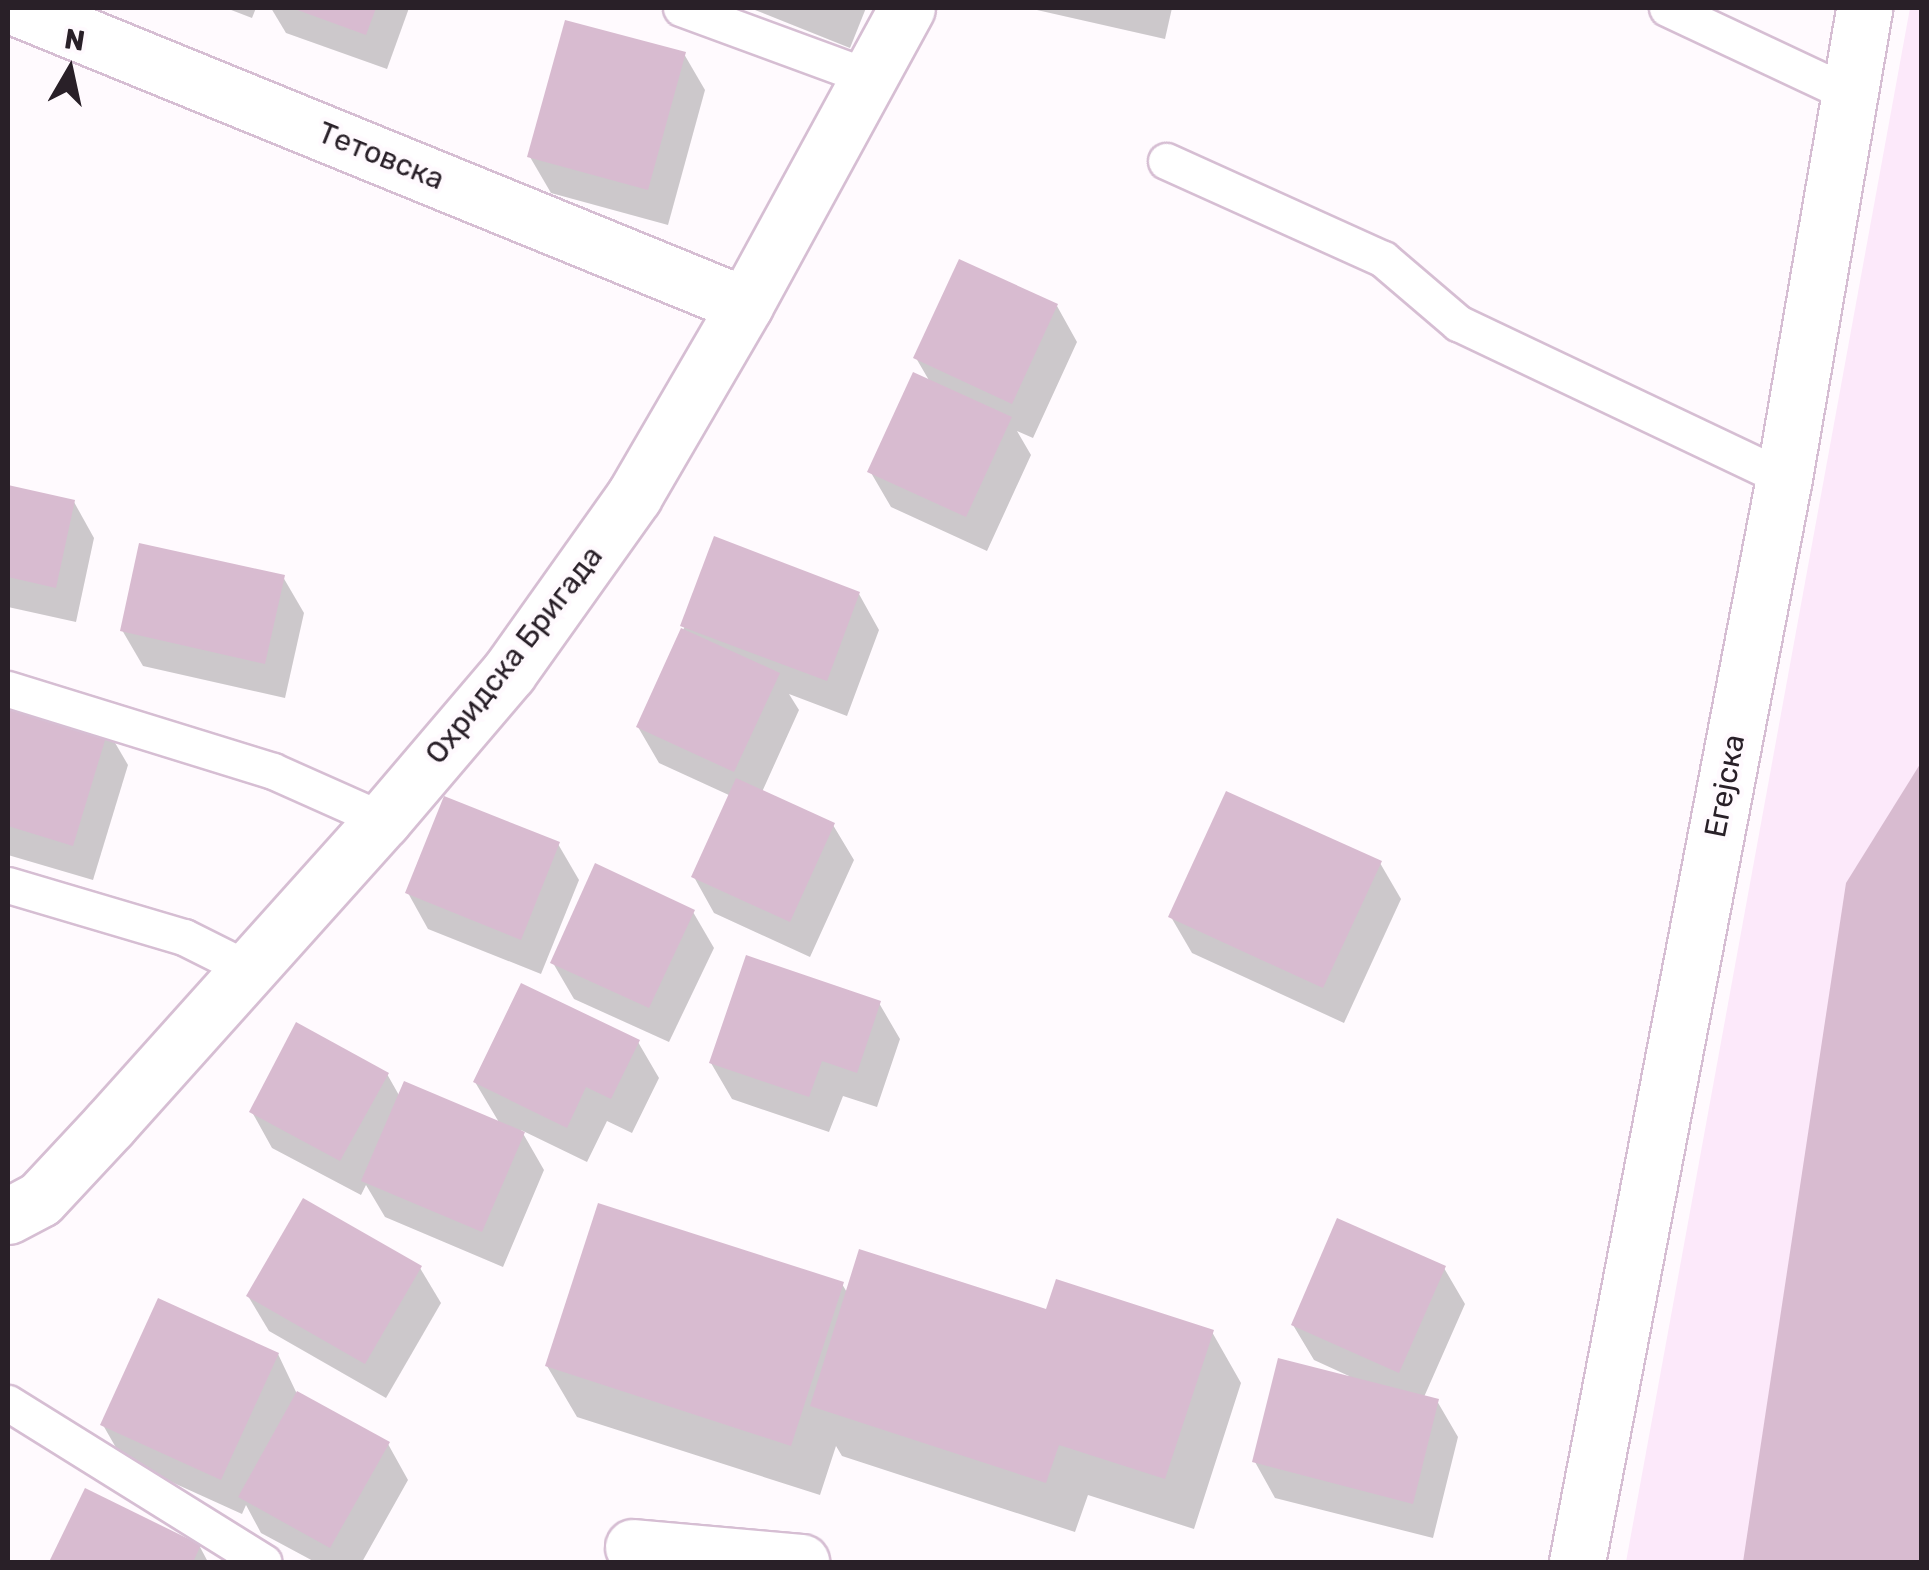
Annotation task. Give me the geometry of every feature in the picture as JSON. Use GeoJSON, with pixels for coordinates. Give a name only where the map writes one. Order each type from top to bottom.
{"type":"FeatureCollection","features":[{"type":"Feature","properties":{"kind":"street","name":"Тетовска"},"geometry":{"type":"LineString","coordinates":[[16,8],[745,305]]}},
{"type":"Feature","properties":{"kind":"street","name":"Охридска Бригада"},"geometry":{"type":"LineString","coordinates":[[8,1216],[40,1199],[383,820],[509,672],[634,496],[745,305],[906,8]]}},
{"type":"Feature","properties":{"kind":"street","name":"Егејска"},"geometry":{"type":"LineString","coordinates":[[1578,1562],[1784,478],[1864,8]]}},
{"type":"Feature","properties":{"kind":"street"},"geometry":{"type":"LineString","coordinates":[[633,1547],[801,1562]]}},
{"type":"Feature","properties":{"kind":"lane"},"geometry":{"type":"LineString","coordinates":[[682,8],[871,78]]}},
{"type":"Feature","properties":{"kind":"lane"},"geometry":{"type":"LineString","coordinates":[[1666,8],[1850,94]]}},
{"type":"Feature","properties":{"kind":"lane"},"geometry":{"type":"LineString","coordinates":[[1166,162],[1383,258],[1458,323],[1784,478]]}},
{"type":"Feature","properties":{"kind":"lane"},"geometry":{"type":"LineString","coordinates":[[8,688],[273,770],[383,820]]}},
{"type":"Feature","properties":{"kind":"lane"},"geometry":{"type":"LineString","coordinates":[[8,885],[184,937],[248,969]]}},
{"type":"Feature","properties":{"kind":"lane"},"geometry":{"type":"LineString","coordinates":[[8,1403],[263,1562]]}},
{"type":"Feature","properties":{"kind":"shaded area"},"geometry":{"type":"Polygon","coordinates":[[[1910,8],[1921,8],[1921,1562],[1626,1562],[1910,8]]]}},
{"type":"Feature","properties":{"kind":"building"},"geometry":{"type":"Polygon","coordinates":[[[292,8],[376,8],[366,35],[292,8]]]}},
{"type":"Feature","properties":{"kind":"building"},"geometry":{"type":"Polygon","coordinates":[[[565,20],[686,52],[648,190],[527,157],[565,20]]]}},
{"type":"Feature","properties":{"kind":"building"},"geometry":{"type":"Polygon","coordinates":[[[959,259],[1058,304],[1012,404],[913,358],[959,259]]]}},
{"type":"Feature","properties":{"kind":"building"},"geometry":{"type":"Polygon","coordinates":[[[913,372],[1012,417],[966,517],[867,472],[913,372]]]}},
{"type":"Feature","properties":{"kind":"building"},"geometry":{"type":"Polygon","coordinates":[[[8,485],[75,500],[56,588],[8,577],[8,485]]]}},
{"type":"Feature","properties":{"kind":"building"},"geometry":{"type":"Polygon","coordinates":[[[714,536],[860,592],[827,681],[680,626],[714,536]]]}},
{"type":"Feature","properties":{"kind":"building"},"geometry":{"type":"Polygon","coordinates":[[[139,543],[285,575],[265,664],[120,631],[139,543]]]}},
{"type":"Feature","properties":{"kind":"building"},"geometry":{"type":"Polygon","coordinates":[[[681,628],[780,673],[734,772],[636,727],[681,628]]]}},
{"type":"Feature","properties":{"kind":"building"},"geometry":{"type":"Polygon","coordinates":[[[8,697],[109,727],[73,846],[8,826],[8,697]]]}},
{"type":"Feature","properties":{"kind":"building"},"geometry":{"type":"Polygon","coordinates":[[[1922,761],[1922,1562],[1743,1562],[1846,883],[1922,761]]]}},
{"type":"Feature","properties":{"kind":"building"},"geometry":{"type":"Polygon","coordinates":[[[736,778],[835,823],[790,922],[691,877],[736,778]]]}},
{"type":"Feature","properties":{"kind":"building"},"geometry":{"type":"Polygon","coordinates":[[[1226,791],[1382,861],[1323,988],[1168,917],[1226,791]]]}},
{"type":"Feature","properties":{"kind":"building"},"geometry":{"type":"Polygon","coordinates":[[[444,796],[560,842],[521,940],[405,893],[444,796]]]}},
{"type":"Feature","properties":{"kind":"building"},"geometry":{"type":"Polygon","coordinates":[[[595,863],[695,910],[649,1008],[550,963],[595,863]]]}},
{"type":"Feature","properties":{"kind":"building"},"geometry":{"type":"Polygon","coordinates":[[[746,955],[881,1001],[857,1073],[822,1061],[809,1097],[709,1063],[746,955]]]}},
{"type":"Feature","properties":{"kind":"building"},"geometry":{"type":"Polygon","coordinates":[[[521,983],[640,1040],[611,1099],[586,1087],[567,1128],[473,1082],[521,983]]]}},
{"type":"Feature","properties":{"kind":"building"},"geometry":{"type":"Polygon","coordinates":[[[296,1022],[389,1073],[340,1161],[249,1112],[296,1022]]]}},
{"type":"Feature","properties":{"kind":"building"},"geometry":{"type":"Polygon","coordinates":[[[404,1081],[525,1132],[482,1232],[361,1181],[404,1081]]]}},
{"type":"Feature","properties":{"kind":"building"},"geometry":{"type":"Polygon","coordinates":[[[303,1198],[422,1266],[365,1364],[246,1296],[303,1198]]]}},
{"type":"Feature","properties":{"kind":"building"},"geometry":{"type":"Polygon","coordinates":[[[598,1203],[844,1282],[791,1446],[545,1366],[598,1203]]]}},
{"type":"Feature","properties":{"kind":"building"},"geometry":{"type":"Polygon","coordinates":[[[1337,1218],[1446,1266],[1399,1373],[1291,1325],[1337,1218]]]}},
{"type":"Feature","properties":{"kind":"building"},"geometry":{"type":"Polygon","coordinates":[[[859,1249],[1046,1309],[1056,1279],[1214,1330],[1165,1479],[1059,1445],[1046,1483],[810,1406],[859,1249]]]}},
{"type":"Feature","properties":{"kind":"building"},"geometry":{"type":"Polygon","coordinates":[[[158,1298],[279,1353],[221,1480],[100,1425],[158,1298]]]}},
{"type":"Feature","properties":{"kind":"building"},"geometry":{"type":"Polygon","coordinates":[[[1278,1358],[1439,1399],[1413,1504],[1252,1462],[1278,1358]]]}},
{"type":"Feature","properties":{"kind":"building"},"geometry":{"type":"Polygon","coordinates":[[[297,1391],[390,1442],[330,1548],[238,1497],[297,1391]]]}},
{"type":"Feature","properties":{"kind":"building"},"geometry":{"type":"Polygon","coordinates":[[[85,1488],[201,1545],[193,1562],[49,1562],[85,1488]]]}}]}
